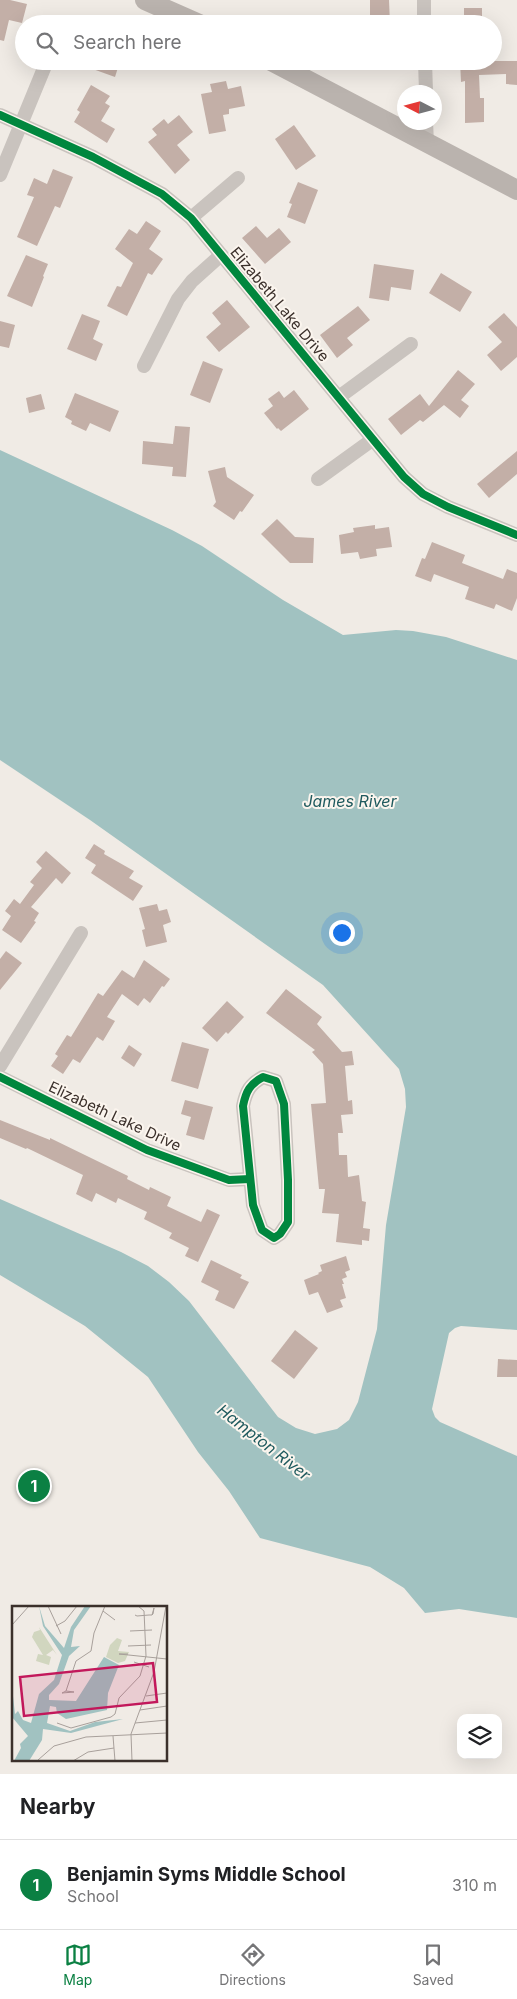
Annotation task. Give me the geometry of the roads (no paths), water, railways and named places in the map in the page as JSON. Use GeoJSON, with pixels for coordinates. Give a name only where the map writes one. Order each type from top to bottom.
{"type":"FeatureCollection","features":[{"type":"Feature","properties":{"kind":"main road"},"geometry":{"type":"LineString","coordinates":[[145,0],[179,15]]}},
{"type":"Feature","properties":{"kind":"main road"},"geometry":{"type":"LineString","coordinates":[[291,70],[427,132],[517,190]]}},
{"type":"Feature","properties":{"kind":"street"},"geometry":{"type":"LineString","coordinates":[[424,0],[424,15]]}},
{"type":"Feature","properties":{"kind":"street"},"geometry":{"type":"LineString","coordinates":[[0,175],[43,70]]}},
{"type":"Feature","properties":{"kind":"street"},"geometry":{"type":"LineString","coordinates":[[425,70],[426,85]]}},
{"type":"Feature","properties":{"kind":"street","name":"Elizabeth Lake Drive"},"geometry":{"type":"LineString","coordinates":[[0,116],[93,157],[162,194],[191,218],[404,477],[423,494],[448,507],[517,535]]}},
{"type":"Feature","properties":{"kind":"street"},"geometry":{"type":"LineString","coordinates":[[191,218],[238,178]]}},
{"type":"Feature","properties":{"kind":"street"},"geometry":{"type":"LineString","coordinates":[[144,366],[178,299],[192,281],[221,255]]}},
{"type":"Feature","properties":{"kind":"street"},"geometry":{"type":"LineString","coordinates":[[339,396],[411,344]]}},
{"type":"Feature","properties":{"kind":"street"},"geometry":{"type":"LineString","coordinates":[[318,480],[372,440]]}},
{"type":"Feature","properties":{"kind":"street"},"geometry":{"type":"LineString","coordinates":[[0,1066],[81,933]]}},
{"type":"Feature","properties":{"kind":"street","name":"Elizabeth Lake Drive"},"geometry":{"type":"LineString","coordinates":[[0,1077],[147,1150],[229,1180],[250,1179]]}},
{"type":"Feature","properties":{"kind":"street"},"geometry":{"type":"LineString","coordinates":[[263,1077],[276,1081],[284,1104],[288,1222],[280,1234],[274,1238],[262,1230],[258,1220],[250,1179],[244,1106],[245,1093],[253,1082],[263,1077]]}},
{"type":"Feature","properties":{"kind":"water","name":"James River"},"geometry":{"type":"Polygon","coordinates":[[[0,450],[172,530],[202,546],[283,600],[343,635],[396,630],[413,631],[446,637],[517,660],[517,1330],[461,1326],[449,1333],[432,1409],[435,1417],[440,1422],[517,1456],[517,1618],[459,1609],[425,1613],[404,1588],[370,1567],[260,1538],[229,1491],[198,1452],[148,1377],[85,1326],[0,1275],[0,1199],[121,1252],[148,1266],[189,1301],[278,1417],[296,1428],[315,1434],[337,1429],[349,1420],[358,1402],[377,1329],[386,1225],[406,1107],[405,1089],[399,1069],[323,985],[90,820],[0,760],[0,450]]]}},
{"type":"Feature","properties":{"kind":"place","name":"Benjamin Syms Middle School"},"geometry":{"type":"Point","coordinates":[34,1486]}},
{"type":"Feature","properties":{"kind":"water label","name":"Hampton River"},"geometry":{"type":"Point","coordinates":[264,1442]}}]}
